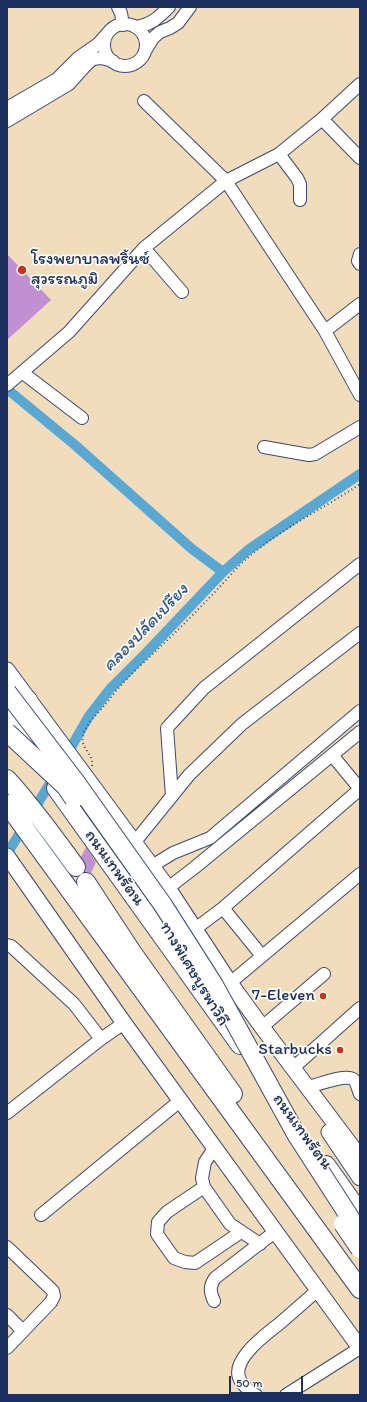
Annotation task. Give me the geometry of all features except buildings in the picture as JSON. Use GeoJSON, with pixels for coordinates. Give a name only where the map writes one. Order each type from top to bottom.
{"type":"FeatureCollection","features":[{"type":"Feature","properties":{"kind":"highway"},"geometry":{"type":"LineString","coordinates":[[7,683],[28,700]]}},
{"type":"Feature","properties":{"kind":"highway"},"geometry":{"type":"LineString","coordinates":[[7,692],[75,781],[163,905],[214,985],[296,1134],[360,1233]]}},
{"type":"Feature","properties":{"kind":"highway","name":"ทางพิเศษบูรพาวิถี"},"geometry":{"type":"LineString","coordinates":[[7,712],[61,788],[155,910],[205,990],[288,1139],[360,1249]]}},
{"type":"Feature","properties":{"kind":"highway","name":"ถนนเทพรัตน"},"geometry":{"type":"LineString","coordinates":[[7,719],[37,761],[61,788],[360,1214]]}},
{"type":"Feature","properties":{"kind":"highway"},"geometry":{"type":"LineString","coordinates":[[7,732],[61,788]]}},
{"type":"Feature","properties":{"kind":"highway","name":"ทางพิเศษบูรพาวิถี"},"geometry":{"type":"LineString","coordinates":[[7,779],[45,824],[132,952],[360,1275]]}},
{"type":"Feature","properties":{"kind":"highway"},"geometry":{"type":"LineString","coordinates":[[8,804],[360,1289]]}},
{"type":"Feature","properties":{"kind":"main road","name":"ถนนเทพรัตน"},"geometry":{"type":"LineString","coordinates":[[7,670],[54,736],[168,888],[230,983],[360,1157]]}},
{"type":"Feature","properties":{"kind":"main road"},"geometry":{"type":"LineString","coordinates":[[10,860],[124,1023],[182,1100],[360,1348]]}},
{"type":"Feature","properties":{"kind":"main road"},"geometry":{"type":"LineString","coordinates":[[307,1087],[324,1124],[360,1178]]}},
{"type":"Feature","properties":{"kind":"main road"},"geometry":{"type":"LineString","coordinates":[[333,1309],[360,1338]]}},
{"type":"Feature","properties":{"kind":"street"},"geometry":{"type":"LineString","coordinates":[[118,7],[123,24]]}},
{"type":"Feature","properties":{"kind":"street"},"geometry":{"type":"LineString","coordinates":[[7,121],[69,84],[93,59],[101,58],[121,65],[135,63],[140,59],[153,38],[160,32],[170,28],[178,22],[190,7]]}},
{"type":"Feature","properties":{"kind":"street"},"geometry":{"type":"LineString","coordinates":[[7,108],[57,79],[78,58],[98,44],[113,28],[123,24],[135,27],[146,26],[166,10],[172,13],[178,22]]}},
{"type":"Feature","properties":{"kind":"street"},"geometry":{"type":"LineString","coordinates":[[135,27],[142,34],[145,40],[146,47],[144,53]]}},
{"type":"Feature","properties":{"kind":"street"},"geometry":{"type":"LineString","coordinates":[[108,33],[104,46],[106,53],[113,61]]}},
{"type":"Feature","properties":{"kind":"street"},"geometry":{"type":"LineString","coordinates":[[7,385],[69,332],[144,248],[226,181],[279,154],[322,119],[360,84]]}},
{"type":"Feature","properties":{"kind":"street"},"geometry":{"type":"LineString","coordinates":[[144,101],[226,181],[325,332],[360,395]]}},
{"type":"Feature","properties":{"kind":"street"},"geometry":{"type":"LineString","coordinates":[[322,119],[360,158]]}},
{"type":"Feature","properties":{"kind":"street"},"geometry":{"type":"LineString","coordinates":[[279,154],[300,184],[300,200]]}},
{"type":"Feature","properties":{"kind":"street"},"geometry":{"type":"LineString","coordinates":[[144,248],[182,292]]}},
{"type":"Feature","properties":{"kind":"street"},"geometry":{"type":"LineString","coordinates":[[360,254],[358,261],[360,264]]}},
{"type":"Feature","properties":{"kind":"street"},"geometry":{"type":"LineString","coordinates":[[325,332],[360,304]]}},
{"type":"Feature","properties":{"kind":"street"},"geometry":{"type":"LineString","coordinates":[[23,372],[82,418]]}},
{"type":"Feature","properties":{"kind":"street"},"geometry":{"type":"LineString","coordinates":[[264,447],[293,453],[309,455],[315,454],[360,427]]}},
{"type":"Feature","properties":{"kind":"street"},"geometry":{"type":"LineString","coordinates":[[172,796],[167,728],[204,688],[360,564]]}},
{"type":"Feature","properties":{"kind":"street"},"geometry":{"type":"LineString","coordinates":[[134,843],[189,775],[242,724],[360,633]]}},
{"type":"Feature","properties":{"kind":"street"},"geometry":{"type":"LineString","coordinates":[[152,866],[173,853],[210,838],[360,711]]}},
{"type":"Feature","properties":{"kind":"street"},"geometry":{"type":"LineString","coordinates":[[168,888],[360,732]]}},
{"type":"Feature","properties":{"kind":"street"},"geometry":{"type":"LineString","coordinates":[[194,929],[223,908],[360,789],[332,755]]}},
{"type":"Feature","properties":{"kind":"street"},"geometry":{"type":"LineString","coordinates":[[230,983],[360,874]]}},
{"type":"Feature","properties":{"kind":"street"},"geometry":{"type":"LineString","coordinates":[[223,908],[262,956]]}},
{"type":"Feature","properties":{"kind":"street"},"geometry":{"type":"LineString","coordinates":[[7,945],[11,946],[74,1004],[101,1039]]}},
{"type":"Feature","properties":{"kind":"street"},"geometry":{"type":"LineString","coordinates":[[262,1027],[324,974]]}},
{"type":"Feature","properties":{"kind":"street"},"geometry":{"type":"LineString","coordinates":[[293,1068],[360,1008]]}},
{"type":"Feature","properties":{"kind":"street"},"geometry":{"type":"LineString","coordinates":[[7,1113],[101,1039],[124,1023]]}},
{"type":"Feature","properties":{"kind":"street"},"geometry":{"type":"LineString","coordinates":[[307,1087],[348,1078],[355,1082],[360,1094]]}},
{"type":"Feature","properties":{"kind":"street"},"geometry":{"type":"LineString","coordinates":[[41,1215],[182,1100]]}},
{"type":"Feature","properties":{"kind":"street"},"geometry":{"type":"LineString","coordinates":[[215,1146],[205,1162],[202,1178],[204,1187],[230,1224],[260,1244]]}},
{"type":"Feature","properties":{"kind":"street"},"geometry":{"type":"LineString","coordinates":[[204,1187],[167,1212],[158,1222],[157,1234],[174,1258],[185,1262],[195,1263],[241,1232]]}},
{"type":"Feature","properties":{"kind":"street"},"geometry":{"type":"LineString","coordinates":[[214,1301],[210,1292],[211,1284],[215,1278],[276,1231]]}},
{"type":"Feature","properties":{"kind":"street"},"geometry":{"type":"LineString","coordinates":[[7,1247],[53,1291],[54,1296],[51,1302],[7,1348]]}},
{"type":"Feature","properties":{"kind":"street"},"geometry":{"type":"LineString","coordinates":[[256,1395],[249,1392],[239,1380],[238,1370],[242,1359],[253,1346],[318,1290]]}},
{"type":"Feature","properties":{"kind":"street"},"geometry":{"type":"LineString","coordinates":[[7,1315],[23,1331]]}},
{"type":"Feature","properties":{"kind":"street"},"geometry":{"type":"LineString","coordinates":[[286,1395],[360,1348]]}},
{"type":"Feature","properties":{"kind":"path"},"geometry":{"type":"LineString","coordinates":[[92,767],[92,759],[82,742],[84,731],[125,681],[170,638],[230,574],[254,552],[294,524],[341,497],[360,484]]}},
{"type":"Feature","properties":{"kind":"waterway"},"geometry":{"type":"LineString","coordinates":[[7,389],[75,445],[192,549],[223,572]]}},
{"type":"Feature","properties":{"kind":"waterway","name":"คลองปลัดเปรียง"},"geometry":{"type":"LineString","coordinates":[[66,756],[89,716],[110,689],[223,572],[248,550],[360,474]]}},
{"type":"Feature","properties":{"kind":"waterway","name":"คลองปลัดเปรียง"},"geometry":{"type":"LineString","coordinates":[[7,854],[55,775]]}},
{"type":"Feature","properties":{"kind":"place","name":"โรงพยาบาลพริ้นซ์ สุวรรณภูมิ"},"geometry":{"type":"Point","coordinates":[22,270]}},
{"type":"Feature","properties":{"kind":"place","name":"7-Eleven"},"geometry":{"type":"Point","coordinates":[323,996]}},
{"type":"Feature","properties":{"kind":"place","name":"Starbucks"},"geometry":{"type":"Point","coordinates":[340,1050]}}]}
